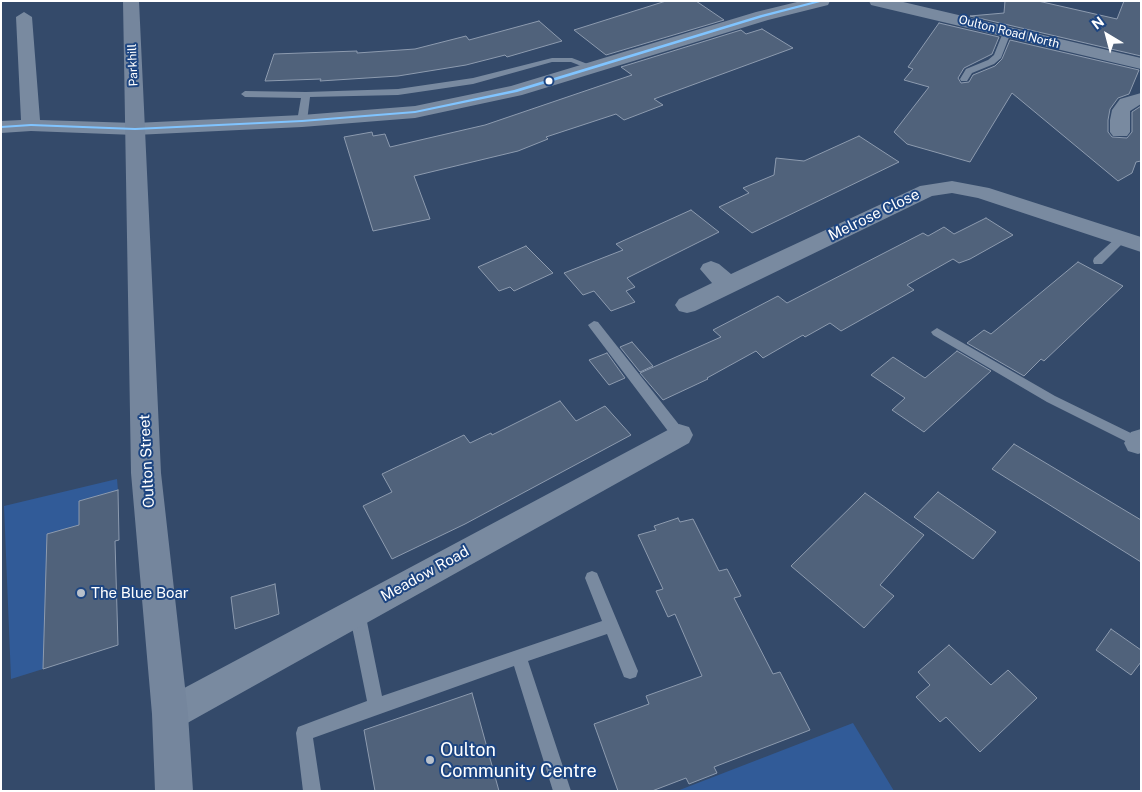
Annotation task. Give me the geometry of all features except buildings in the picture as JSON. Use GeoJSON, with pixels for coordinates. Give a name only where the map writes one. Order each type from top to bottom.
{"type":"FeatureCollection","features":[{"type":"Feature","properties":{"kind":"main road","name":"Parkhill"},"geometry":{"type":"LineString","coordinates":[[131,1],[135,129]]}},
{"type":"Feature","properties":{"kind":"main road","name":"Oulton Street"},"geometry":{"type":"LineString","coordinates":[[135,129],[146,473],[170,714],[174,791]]}},
{"type":"Feature","properties":{"kind":"street"},"geometry":{"type":"LineString","coordinates":[[1,127],[31,125],[135,129],[302,121],[415,112],[515,91],[762,16],[822,1]]}},
{"type":"Feature","properties":{"kind":"street","name":"Oulton Road North"},"geometry":{"type":"LineString","coordinates":[[877,1],[1141,64]]}},
{"type":"Feature","properties":{"kind":"street"},"geometry":{"type":"LineString","coordinates":[[24,17],[31,125]]}},
{"type":"Feature","properties":{"kind":"street"},"geometry":{"type":"LineString","coordinates":[[1120,132],[1119,120],[1121,110],[1127,103],[1141,98]]}},
{"type":"Feature","properties":{"kind":"street","name":"Melrose Close"},"geometry":{"type":"LineString","coordinates":[[687,305],[927,190],[952,187],[982,192],[1131,242]]}},
{"type":"Feature","properties":{"kind":"street"},"geometry":{"type":"LineString","coordinates":[[711,269],[728,285]]}},
{"type":"Feature","properties":{"kind":"street","name":"Meadow Road"},"geometry":{"type":"LineString","coordinates":[[170,714],[679,435]]}},
{"type":"Feature","properties":{"kind":"lane"},"geometry":{"type":"LineString","coordinates":[[964,79],[969,72],[991,62],[998,56],[1007,32]]}},
{"type":"Feature","properties":{"kind":"lane"},"geometry":{"type":"LineString","coordinates":[[245,94],[306,95],[398,92],[473,81],[552,60],[572,60],[594,68]]}},
{"type":"Feature","properties":{"kind":"lane"},"geometry":{"type":"LineString","coordinates":[[302,121],[306,95]]}},
{"type":"Feature","properties":{"kind":"lane"},"geometry":{"type":"LineString","coordinates":[[1098,260],[1131,242]]}},
{"type":"Feature","properties":{"kind":"lane"},"geometry":{"type":"LineString","coordinates":[[594,325],[679,435]]}},
{"type":"Feature","properties":{"kind":"lane"},"geometry":{"type":"LineString","coordinates":[[937,332],[1052,399],[1140,442]]}},
{"type":"Feature","properties":{"kind":"lane"},"geometry":{"type":"LineString","coordinates":[[592,578],[630,671]]}},
{"type":"Feature","properties":{"kind":"lane"},"geometry":{"type":"LineString","coordinates":[[357,612],[376,706]]}},
{"type":"Feature","properties":{"kind":"lane"},"geometry":{"type":"LineString","coordinates":[[312,791],[304,734],[376,706],[612,625]]}},
{"type":"Feature","properties":{"kind":"lane"},"geometry":{"type":"LineString","coordinates":[[519,657],[562,791]]}},
{"type":"Feature","properties":{"kind":"shaded area"},"geometry":{"type":"Polygon","coordinates":[[[117,479],[118,491],[79,501],[79,525],[48,534],[43,669],[11,679],[4,506],[117,479]]]}},
{"type":"Feature","properties":{"kind":"shaded area"},"geometry":{"type":"Polygon","coordinates":[[[853,723],[894,791],[677,791],[853,723]]]}},
{"type":"Feature","properties":{"kind":"transit line"},"geometry":{"type":"LineString","coordinates":[[1,127],[31,125],[135,129],[302,121],[415,112],[515,91],[762,16],[822,1]]}},
{"type":"Feature","properties":{"kind":"place","name":"The Blue Boar"},"geometry":{"type":"Point","coordinates":[81,593]}},
{"type":"Feature","properties":{"kind":"place","name":"Oulton Community Centre"},"geometry":{"type":"Point","coordinates":[430,760]}}]}
